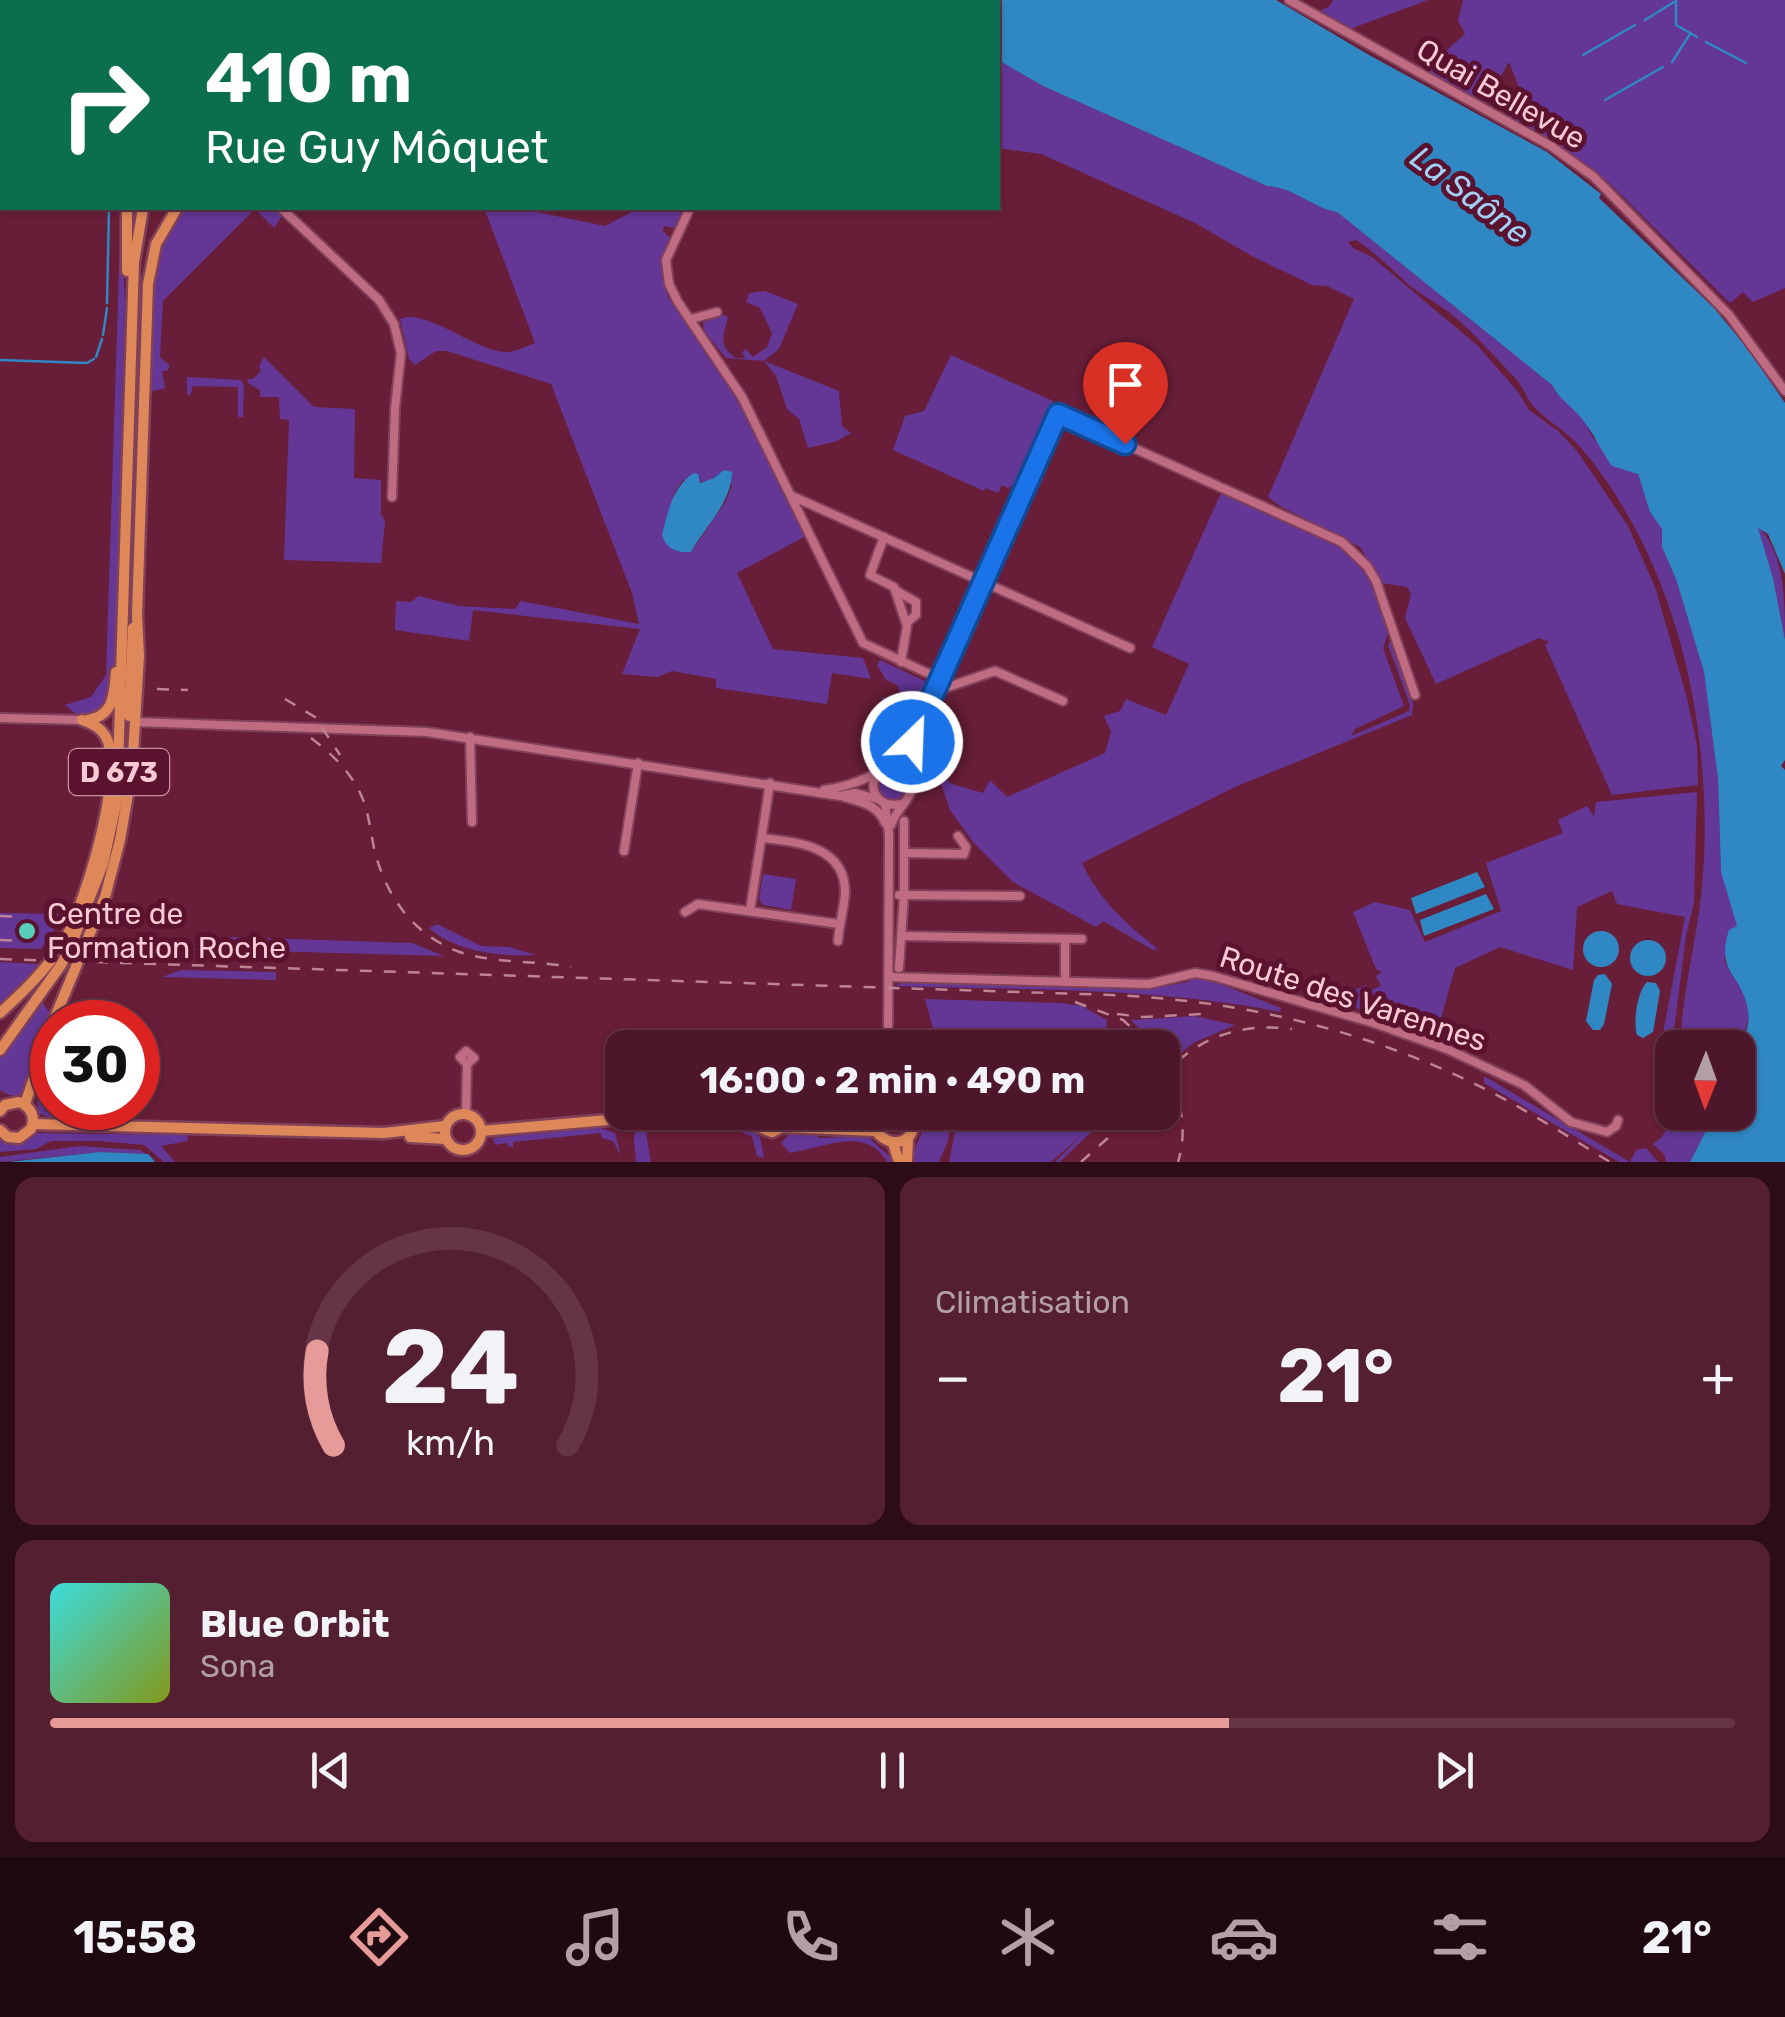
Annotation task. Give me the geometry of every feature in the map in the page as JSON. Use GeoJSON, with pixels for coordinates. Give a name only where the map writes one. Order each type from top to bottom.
{"type":"FeatureCollection","features":[{"type":"Feature","properties":{"kind":"main road"},"geometry":{"type":"LineString","coordinates":[[127,210],[131,383]]}},
{"type":"Feature","properties":{"kind":"main road","name":"D 673"},"geometry":{"type":"LineString","coordinates":[[0,1050],[70,948],[103,864],[117,800],[134,262],[142,210]]}},
{"type":"Feature","properties":{"kind":"main road"},"geometry":{"type":"LineString","coordinates":[[62,1000],[105,897],[120,840],[139,656],[137,614],[148,284],[156,244],[176,210]]}},
{"type":"Feature","properties":{"kind":"main road"},"geometry":{"type":"LineString","coordinates":[[82,720],[101,716],[112,705],[125,589]]}},
{"type":"Feature","properties":{"kind":"main road"},"geometry":{"type":"LineString","coordinates":[[132,725],[130,670],[137,614]]}},
{"type":"Feature","properties":{"kind":"main road"},"geometry":{"type":"LineString","coordinates":[[0,1013],[37,977],[62,944],[91,872],[106,811],[110,755],[103,732],[82,720]]}},
{"type":"Feature","properties":{"kind":"main road"},"geometry":{"type":"LineString","coordinates":[[25,1104],[30,1090]]}},
{"type":"Feature","properties":{"kind":"main road"},"geometry":{"type":"LineString","coordinates":[[2,1104],[19,1102],[30,1110]]}},
{"type":"Feature","properties":{"kind":"main road"},"geometry":{"type":"LineString","coordinates":[[446,1139],[445,1126],[452,1117],[466,1114],[478,1121],[482,1131],[479,1142],[466,1154]]}},
{"type":"Feature","properties":{"kind":"main road"},"geometry":{"type":"LineString","coordinates":[[482,1131],[605,1119]]}},
{"type":"Feature","properties":{"kind":"main road"},"geometry":{"type":"LineString","coordinates":[[384,1133],[445,1126]]}},
{"type":"Feature","properties":{"kind":"main road"},"geometry":{"type":"LineString","coordinates":[[160,1127],[384,1133],[446,1139],[474,1162]]}},
{"type":"Feature","properties":{"kind":"main road"},"geometry":{"type":"LineString","coordinates":[[1,1133],[19,1138],[30,1130]]}},
{"type":"Feature","properties":{"kind":"main road"},"geometry":{"type":"LineString","coordinates":[[876,1130],[883,1140],[894,1143],[908,1139]]}},
{"type":"Feature","properties":{"kind":"main road"},"geometry":{"type":"LineString","coordinates":[[903,1162],[914,1130]]}},
{"type":"Feature","properties":{"kind":"main road"},"geometry":{"type":"LineString","coordinates":[[894,1143],[903,1162]]}},
{"type":"Feature","properties":{"kind":"street","name":"Quai Bellevue"},"geometry":{"type":"LineString","coordinates":[[1289,0],[1551,146],[1594,176],[1728,315],[1785,391]]}},
{"type":"Feature","properties":{"kind":"street"},"geometry":{"type":"LineString","coordinates":[[283,210],[379,300],[394,324],[401,353],[392,497]]}},
{"type":"Feature","properties":{"kind":"street"},"geometry":{"type":"LineString","coordinates":[[689,210],[666,260],[666,272],[678,302],[742,398],[863,642],[948,687],[995,670],[1063,701]]}},
{"type":"Feature","properties":{"kind":"street"},"geometry":{"type":"LineString","coordinates":[[691,319],[717,312]]}},
{"type":"Feature","properties":{"kind":"street"},"geometry":{"type":"LineString","coordinates":[[888,1030],[890,835],[894,816],[914,789],[907,770],[912,742],[1058,414],[1342,542],[1367,566],[1384,600],[1415,694]]}},
{"type":"Feature","properties":{"kind":"street"},"geometry":{"type":"LineString","coordinates":[[792,496],[1130,648]]}},
{"type":"Feature","properties":{"kind":"street"},"geometry":{"type":"LineString","coordinates":[[884,537],[870,575],[916,602],[916,615],[906,623]]}},
{"type":"Feature","properties":{"kind":"street"},"geometry":{"type":"LineString","coordinates":[[895,590],[906,623],[901,662]]}},
{"type":"Feature","properties":{"kind":"street"},"geometry":{"type":"LineString","coordinates":[[0,718],[82,720]]}},
{"type":"Feature","properties":{"kind":"street"},"geometry":{"type":"LineString","coordinates":[[132,725],[405,731],[470,737],[820,791],[868,804],[883,816],[890,835]]}},
{"type":"Feature","properties":{"kind":"street"},"geometry":{"type":"LineString","coordinates":[[470,737],[472,822]]}},
{"type":"Feature","properties":{"kind":"street"},"geometry":{"type":"LineString","coordinates":[[820,791],[846,787],[876,773],[890,765],[912,742]]}},
{"type":"Feature","properties":{"kind":"street"},"geometry":{"type":"LineString","coordinates":[[624,851],[638,763]]}},
{"type":"Feature","properties":{"kind":"street"},"geometry":{"type":"LineString","coordinates":[[890,765],[907,770]]}},
{"type":"Feature","properties":{"kind":"street"},"geometry":{"type":"LineString","coordinates":[[876,773],[872,786],[882,802],[890,835]]}},
{"type":"Feature","properties":{"kind":"street"},"geometry":{"type":"LineString","coordinates":[[750,911],[770,782]]}},
{"type":"Feature","properties":{"kind":"street"},"geometry":{"type":"LineString","coordinates":[[840,796],[855,793],[901,804]]}},
{"type":"Feature","properties":{"kind":"street"},"geometry":{"type":"LineString","coordinates":[[899,968],[904,821]]}},
{"type":"Feature","properties":{"kind":"street"},"geometry":{"type":"LineString","coordinates":[[904,853],[964,854],[966,847],[958,836]]}},
{"type":"Feature","properties":{"kind":"street"},"geometry":{"type":"LineString","coordinates":[[762,838],[805,843],[838,864],[845,896],[838,942]]}},
{"type":"Feature","properties":{"kind":"street"},"geometry":{"type":"LineString","coordinates":[[890,894],[1020,896]]}},
{"type":"Feature","properties":{"kind":"street"},"geometry":{"type":"LineString","coordinates":[[685,912],[698,904],[839,924]]}},
{"type":"Feature","properties":{"kind":"street"},"geometry":{"type":"LineString","coordinates":[[902,936],[1082,939]]}},
{"type":"Feature","properties":{"kind":"street"},"geometry":{"type":"LineString","coordinates":[[1065,939],[1065,980]]}},
{"type":"Feature","properties":{"kind":"street","name":"Route des Varennes"},"geometry":{"type":"LineString","coordinates":[[889,977],[1149,984],[1195,973],[1374,1023],[1476,1060],[1524,1085],[1571,1122],[1607,1132],[1618,1120]]}},
{"type":"Feature","properties":{"kind":"street"},"geometry":{"type":"LineString","coordinates":[[466,1114],[467,1064]]}},
{"type":"Feature","properties":{"kind":"shaded area"},"geometry":{"type":"Polygon","coordinates":[[[1333,0],[1428,0],[1350,29],[1318,12],[1333,0]]]}},
{"type":"Feature","properties":{"kind":"shaded area"},"geometry":{"type":"Polygon","coordinates":[[[1463,0],[1785,0],[1785,288],[1753,302],[1743,292],[1730,303],[1608,182],[1549,141],[1505,117],[1520,90],[1509,62],[1484,105],[1423,71],[1465,34],[1458,20],[1463,0]]]}},
{"type":"Feature","properties":{"kind":"shaded area"},"geometry":{"type":"Polygon","coordinates":[[[1000,61],[1043,86],[1267,186],[1337,212],[1552,385],[1586,423],[1592,437],[1638,474],[1650,512],[1662,529],[1662,547],[1676,579],[1704,672],[1718,779],[1721,872],[1737,917],[1724,960],[1744,994],[1749,1013],[1746,1030],[1682,1030],[1703,875],[1702,763],[1682,650],[1665,596],[1643,543],[1615,494],[1582,449],[1536,409],[1515,378],[1460,321],[1356,240],[1348,242],[1372,257],[1478,346],[1529,410],[1577,451],[1628,526],[1655,587],[1687,698],[1697,745],[1698,785],[1612,795],[1545,645],[1549,642],[1539,638],[1436,684],[1405,618],[1411,594],[1407,587],[1382,583],[1360,547],[1268,497],[1354,299],[1327,286],[1312,285],[1195,223],[1041,154],[1000,148],[1000,61]]]}},
{"type":"Feature","properties":{"kind":"shaded area"},"geometry":{"type":"Polygon","coordinates":[[[121,210],[125,305],[114,676],[110,696],[100,710],[78,716],[65,705],[91,697],[106,675],[121,210]]]}},
{"type":"Feature","properties":{"kind":"shaded area"},"geometry":{"type":"Polygon","coordinates":[[[180,210],[254,210],[163,301],[160,357],[170,366],[162,371],[165,388],[153,391],[149,389],[150,284],[159,245],[180,210]]]}},
{"type":"Feature","properties":{"kind":"shaded area"},"geometry":{"type":"Polygon","coordinates":[[[256,210],[278,210],[282,216],[274,228],[256,210]]]}},
{"type":"Feature","properties":{"kind":"shaded area"},"geometry":{"type":"Polygon","coordinates":[[[485,210],[527,210],[605,226],[635,210],[685,210],[674,228],[664,226],[663,231],[670,238],[661,261],[668,297],[723,371],[806,536],[737,573],[773,649],[863,658],[871,679],[832,673],[827,704],[716,688],[716,679],[672,671],[657,677],[622,674],[640,629],[473,610],[469,641],[395,630],[396,601],[411,602],[419,596],[459,606],[515,609],[521,601],[639,624],[632,593],[551,384],[447,351],[436,351],[415,365],[409,359],[400,319],[423,319],[493,350],[516,350],[535,343],[485,210]],[[724,470],[705,481],[683,480],[668,514],[691,552],[725,503],[732,485],[724,470]]]}},
{"type":"Feature","properties":{"kind":"shaded area"},"geometry":{"type":"Polygon","coordinates":[[[765,291],[798,304],[779,349],[764,361],[726,358],[704,331],[703,323],[721,314],[728,317],[723,339],[726,349],[736,358],[745,358],[742,352],[746,349],[753,357],[767,347],[772,333],[760,308],[746,302],[749,293],[765,291]]]}},
{"type":"Feature","properties":{"kind":"shaded area"},"geometry":{"type":"Polygon","coordinates":[[[951,355],[1053,401],[1018,478],[1020,482],[1008,488],[1002,485],[998,493],[986,488],[984,491],[893,450],[905,416],[924,411],[951,355]]]}},
{"type":"Feature","properties":{"kind":"shaded area"},"geometry":{"type":"Polygon","coordinates":[[[264,357],[314,407],[355,409],[354,478],[381,480],[381,514],[385,521],[381,563],[284,560],[289,420],[280,419],[279,397],[260,397],[260,390],[247,379],[261,371],[259,366],[264,357]]]}},
{"type":"Feature","properties":{"kind":"shaded area"},"geometry":{"type":"Polygon","coordinates":[[[764,361],[839,391],[842,426],[851,433],[808,448],[799,419],[787,409],[776,376],[764,361]]]}},
{"type":"Feature","properties":{"kind":"shaded area"},"geometry":{"type":"Polygon","coordinates":[[[187,377],[241,380],[243,417],[238,417],[238,387],[193,386],[190,396],[187,377]]]}},
{"type":"Feature","properties":{"kind":"shaded area"},"geometry":{"type":"Polygon","coordinates":[[[1221,493],[1339,547],[1355,560],[1376,590],[1389,631],[1383,648],[1404,706],[1355,729],[1351,736],[1409,711],[1388,645],[1391,641],[1413,704],[1412,715],[1235,787],[1082,863],[1105,900],[1158,949],[1153,950],[1103,921],[1096,927],[1013,882],[974,843],[950,810],[938,774],[952,784],[983,793],[990,780],[1007,797],[1105,753],[1111,732],[1104,716],[1120,711],[1126,699],[1166,715],[1189,664],[1152,647],[1221,493]]]}},
{"type":"Feature","properties":{"kind":"shaded area"},"geometry":{"type":"Polygon","coordinates":[[[1757,526],[1778,563],[1784,594],[1785,640],[1773,578],[1757,526]]]}},
{"type":"Feature","properties":{"kind":"shaded area"},"geometry":{"type":"Polygon","coordinates":[[[880,660],[929,683],[899,742],[881,698],[902,696],[897,685],[886,680],[877,665],[880,660]]]}},
{"type":"Feature","properties":{"kind":"shaded area"},"geometry":{"type":"Polygon","coordinates":[[[893,769],[905,773],[909,785],[905,797],[893,801],[881,797],[877,785],[881,773],[893,769]]]}},
{"type":"Feature","properties":{"kind":"shaded area"},"geometry":{"type":"Polygon","coordinates":[[[1697,792],[1694,903],[1674,1030],[1664,1030],[1685,917],[1617,904],[1612,891],[1577,907],[1573,970],[1500,947],[1455,968],[1435,1040],[1408,1028],[1402,1017],[1388,1020],[1333,999],[1366,985],[1371,990],[1381,986],[1376,976],[1382,972],[1376,969],[1353,912],[1375,902],[1410,910],[1425,942],[1501,911],[1486,863],[1563,833],[1558,820],[1587,806],[1594,816],[1596,802],[1697,792]]]}},
{"type":"Feature","properties":{"kind":"shaded area"},"geometry":{"type":"Polygon","coordinates":[[[763,874],[796,879],[791,910],[763,905],[759,899],[763,874]]]}},
{"type":"Feature","properties":{"kind":"shaded area","name":"Centre de Formation Roche"},"geometry":{"type":"Polygon","coordinates":[[[0,913],[65,914],[41,949],[0,948],[0,913]]]}},
{"type":"Feature","properties":{"kind":"shaded area"},"geometry":{"type":"Polygon","coordinates":[[[437,924],[481,946],[509,947],[536,955],[494,954],[465,948],[429,928],[437,924]]]}},
{"type":"Feature","properties":{"kind":"shaded area"},"geometry":{"type":"Polygon","coordinates":[[[229,937],[412,943],[444,956],[228,950],[229,937]]]}},
{"type":"Feature","properties":{"kind":"shaded area"},"geometry":{"type":"Polygon","coordinates":[[[97,939],[106,940],[105,946],[203,949],[151,954],[90,953],[97,939]]]}},
{"type":"Feature","properties":{"kind":"shaded area"},"geometry":{"type":"Polygon","coordinates":[[[0,962],[39,964],[0,1005],[0,962]]]}},
{"type":"Feature","properties":{"kind":"shaded area"},"geometry":{"type":"Polygon","coordinates":[[[181,970],[276,972],[276,980],[162,977],[181,970]]]}},
{"type":"Feature","properties":{"kind":"shaded area"},"geometry":{"type":"Polygon","coordinates":[[[1203,977],[1281,1008],[1280,1012],[1137,994],[895,986],[907,981],[1159,987],[1188,982],[1203,977]]]}},
{"type":"Feature","properties":{"kind":"shaded area"},"geometry":{"type":"Polygon","coordinates":[[[925,999],[1061,1003],[1082,1006],[1107,1020],[1106,1030],[902,1030],[933,1028],[925,999]]]}},
{"type":"Feature","properties":{"kind":"shaded area"},"geometry":{"type":"Polygon","coordinates":[[[1195,1016],[1235,1025],[1193,1043],[1180,1054],[1180,1030],[1141,1030],[1131,1020],[1195,1016]]]}},
{"type":"Feature","properties":{"kind":"shaded area"},"geometry":{"type":"Polygon","coordinates":[[[30,1017],[30,1074],[24,1092],[9,1095],[0,1090],[0,1055],[30,1017]]]}},
{"type":"Feature","properties":{"kind":"shaded area"},"geometry":{"type":"Polygon","coordinates":[[[1484,1076],[1630,1162],[1619,1162],[1484,1083],[1484,1076]]]}},
{"type":"Feature","properties":{"kind":"shaded area"},"geometry":{"type":"Polygon","coordinates":[[[598,1127],[615,1133],[621,1156],[613,1141],[602,1138],[601,1133],[513,1142],[513,1147],[507,1143],[495,1145],[493,1138],[598,1127]]]}},
{"type":"Feature","properties":{"kind":"shaded area"},"geometry":{"type":"Polygon","coordinates":[[[637,1130],[658,1130],[646,1133],[651,1162],[636,1162],[637,1130]]]}},
{"type":"Feature","properties":{"kind":"shaded area"},"geometry":{"type":"Polygon","coordinates":[[[747,1130],[760,1137],[764,1158],[757,1156],[752,1136],[726,1132],[747,1130]]]}},
{"type":"Feature","properties":{"kind":"shaded area"},"geometry":{"type":"Polygon","coordinates":[[[922,1130],[949,1130],[939,1162],[913,1162],[922,1130]]]}},
{"type":"Feature","properties":{"kind":"shaded area"},"geometry":{"type":"Polygon","coordinates":[[[955,1130],[1093,1130],[1060,1162],[1055,1162],[1081,1136],[1051,1162],[949,1162],[955,1130]]]}},
{"type":"Feature","properties":{"kind":"shaded area"},"geometry":{"type":"Polygon","coordinates":[[[1666,1130],[1706,1130],[1690,1162],[1666,1162],[1664,1154],[1653,1144],[1666,1130]]]}},
{"type":"Feature","properties":{"kind":"shaded area"},"geometry":{"type":"Polygon","coordinates":[[[35,1133],[187,1135],[188,1141],[161,1146],[175,1162],[164,1162],[144,1145],[100,1141],[51,1141],[36,1149],[0,1152],[0,1140],[18,1143],[35,1133]]]}},
{"type":"Feature","properties":{"kind":"shaded area"},"geometry":{"type":"Polygon","coordinates":[[[789,1134],[813,1134],[820,1138],[867,1136],[890,1157],[894,1156],[896,1162],[887,1162],[868,1144],[856,1142],[790,1153],[781,1143],[789,1134]]]}},
{"type":"Feature","properties":{"kind":"shaded area"},"geometry":{"type":"Polygon","coordinates":[[[79,1146],[140,1150],[146,1154],[101,1152],[0,1162],[0,1157],[79,1146]]]}},
{"type":"Feature","properties":{"kind":"shaded area"},"geometry":{"type":"Polygon","coordinates":[[[1646,1148],[1658,1162],[1630,1162],[1636,1150],[1646,1148]]]}},
{"type":"Feature","properties":{"kind":"water","name":"La Saône"},"geometry":{"type":"Polygon","coordinates":[[[1000,0],[1276,0],[1547,152],[1601,194],[1599,198],[1714,308],[1785,403],[1785,574],[1768,534],[1758,528],[1785,640],[1785,760],[1781,766],[1785,770],[1785,1162],[1690,1162],[1706,1130],[1755,1130],[1755,1030],[1747,1030],[1745,998],[1725,956],[1729,930],[1737,926],[1721,872],[1718,779],[1704,672],[1676,579],[1662,547],[1662,529],[1650,512],[1638,474],[1612,466],[1581,418],[1552,385],[1337,212],[1267,186],[1043,86],[1000,61],[1000,0]]]}},
{"type":"Feature","properties":{"kind":"water"},"geometry":{"type":"Polygon","coordinates":[[[724,470],[732,472],[727,494],[691,552],[669,547],[662,535],[681,485],[694,473],[700,483],[724,470]]]}},
{"type":"Feature","properties":{"kind":"water"},"geometry":{"type":"Polygon","coordinates":[[[1477,872],[1485,887],[1416,914],[1411,898],[1477,872]]]}},
{"type":"Feature","properties":{"kind":"water"},"geometry":{"type":"Polygon","coordinates":[[[1486,894],[1494,909],[1424,936],[1420,920],[1486,894]]]}},
{"type":"Feature","properties":{"kind":"water"},"geometry":{"type":"Polygon","coordinates":[[[1601,931],[1613,937],[1619,949],[1613,961],[1601,967],[1589,961],[1583,949],[1589,937],[1601,931]]]}},
{"type":"Feature","properties":{"kind":"water"},"geometry":{"type":"Polygon","coordinates":[[[1648,940],[1660,946],[1666,958],[1660,970],[1648,976],[1636,970],[1630,958],[1636,946],[1648,940]]]}},
{"type":"Feature","properties":{"kind":"water"},"geometry":{"type":"Polygon","coordinates":[[[1605,974],[1612,984],[1604,1024],[1600,1030],[1593,1030],[1586,1021],[1594,980],[1605,974]]]}},
{"type":"Feature","properties":{"kind":"water"},"geometry":{"type":"Polygon","coordinates":[[[1647,982],[1656,983],[1660,991],[1653,1032],[1643,1038],[1637,1035],[1636,1015],[1647,982]]]}},
{"type":"Feature","properties":{"kind":"water"},"geometry":{"type":"Polygon","coordinates":[[[100,1152],[148,1154],[155,1162],[8,1162],[100,1152]]]}},
{"type":"Feature","properties":{"kind":"waterway"},"geometry":{"type":"LineString","coordinates":[[1676,0],[1676,25],[1697,37]]}},
{"type":"Feature","properties":{"kind":"waterway"},"geometry":{"type":"LineString","coordinates":[[1645,20],[1674,2]]}},
{"type":"Feature","properties":{"kind":"waterway"},"geometry":{"type":"LineString","coordinates":[[1583,55],[1635,25]]}},
{"type":"Feature","properties":{"kind":"waterway"},"geometry":{"type":"LineString","coordinates":[[1672,62],[1690,34]]}},
{"type":"Feature","properties":{"kind":"waterway"},"geometry":{"type":"LineString","coordinates":[[1706,42],[1746,63]]}},
{"type":"Feature","properties":{"kind":"waterway"},"geometry":{"type":"LineString","coordinates":[[1605,100],[1663,67]]}},
{"type":"Feature","properties":{"kind":"waterway"},"geometry":{"type":"LineString","coordinates":[[107,303],[109,210]]}},
{"type":"Feature","properties":{"kind":"waterway"},"geometry":{"type":"LineString","coordinates":[[103,335],[107,308]]}},
{"type":"Feature","properties":{"kind":"waterway"},"geometry":{"type":"LineString","coordinates":[[96,357],[102,339]]}},
{"type":"Feature","properties":{"kind":"waterway"},"geometry":{"type":"LineString","coordinates":[[0,360],[87,363],[94,359]]}},
{"type":"Feature","properties":{"kind":"railway"},"geometry":{"type":"LineString","coordinates":[[157,689],[188,690]]}},
{"type":"Feature","properties":{"kind":"railway"},"geometry":{"type":"LineString","coordinates":[[285,699],[315,717],[340,755]]}},
{"type":"Feature","properties":{"kind":"railway"},"geometry":{"type":"LineString","coordinates":[[311,738],[357,786],[385,881],[413,923],[441,943],[471,955],[571,967]]}},
{"type":"Feature","properties":{"kind":"railway"},"geometry":{"type":"LineString","coordinates":[[0,916],[22,917]]}},
{"type":"Feature","properties":{"kind":"railway"},"geometry":{"type":"LineString","coordinates":[[0,940],[31,941]]}},
{"type":"Feature","properties":{"kind":"railway"},"geometry":{"type":"LineString","coordinates":[[0,959],[1111,995],[1204,1003],[1295,1020],[1385,1046],[1506,1100],[1610,1162]]}},
{"type":"Feature","properties":{"kind":"railway"},"geometry":{"type":"LineString","coordinates":[[1075,1002],[1123,1020],[1134,1030]]}},
{"type":"Feature","properties":{"kind":"railway"},"geometry":{"type":"LineString","coordinates":[[1117,1014],[1202,1014]]}},
{"type":"Feature","properties":{"kind":"railway"},"geometry":{"type":"LineString","coordinates":[[1180,1060],[1204,1043],[1237,1031],[1292,1029]]}},
{"type":"Feature","properties":{"kind":"railway"},"geometry":{"type":"LineString","coordinates":[[1178,1162],[1183,1136],[1180,1110]]}},
{"type":"Feature","properties":{"kind":"railway"},"geometry":{"type":"LineString","coordinates":[[1081,1162],[1117,1130]]}},
{"type":"Feature","properties":{"kind":"place","name":"Centre de Formation Roche"},"geometry":{"type":"Point","coordinates":[27,931]}},
{"type":"Feature","properties":{"kind":"route"},"geometry":{"type":"LineString","coordinates":[[912,742],[1058,414],[1125,444]]}}]}
